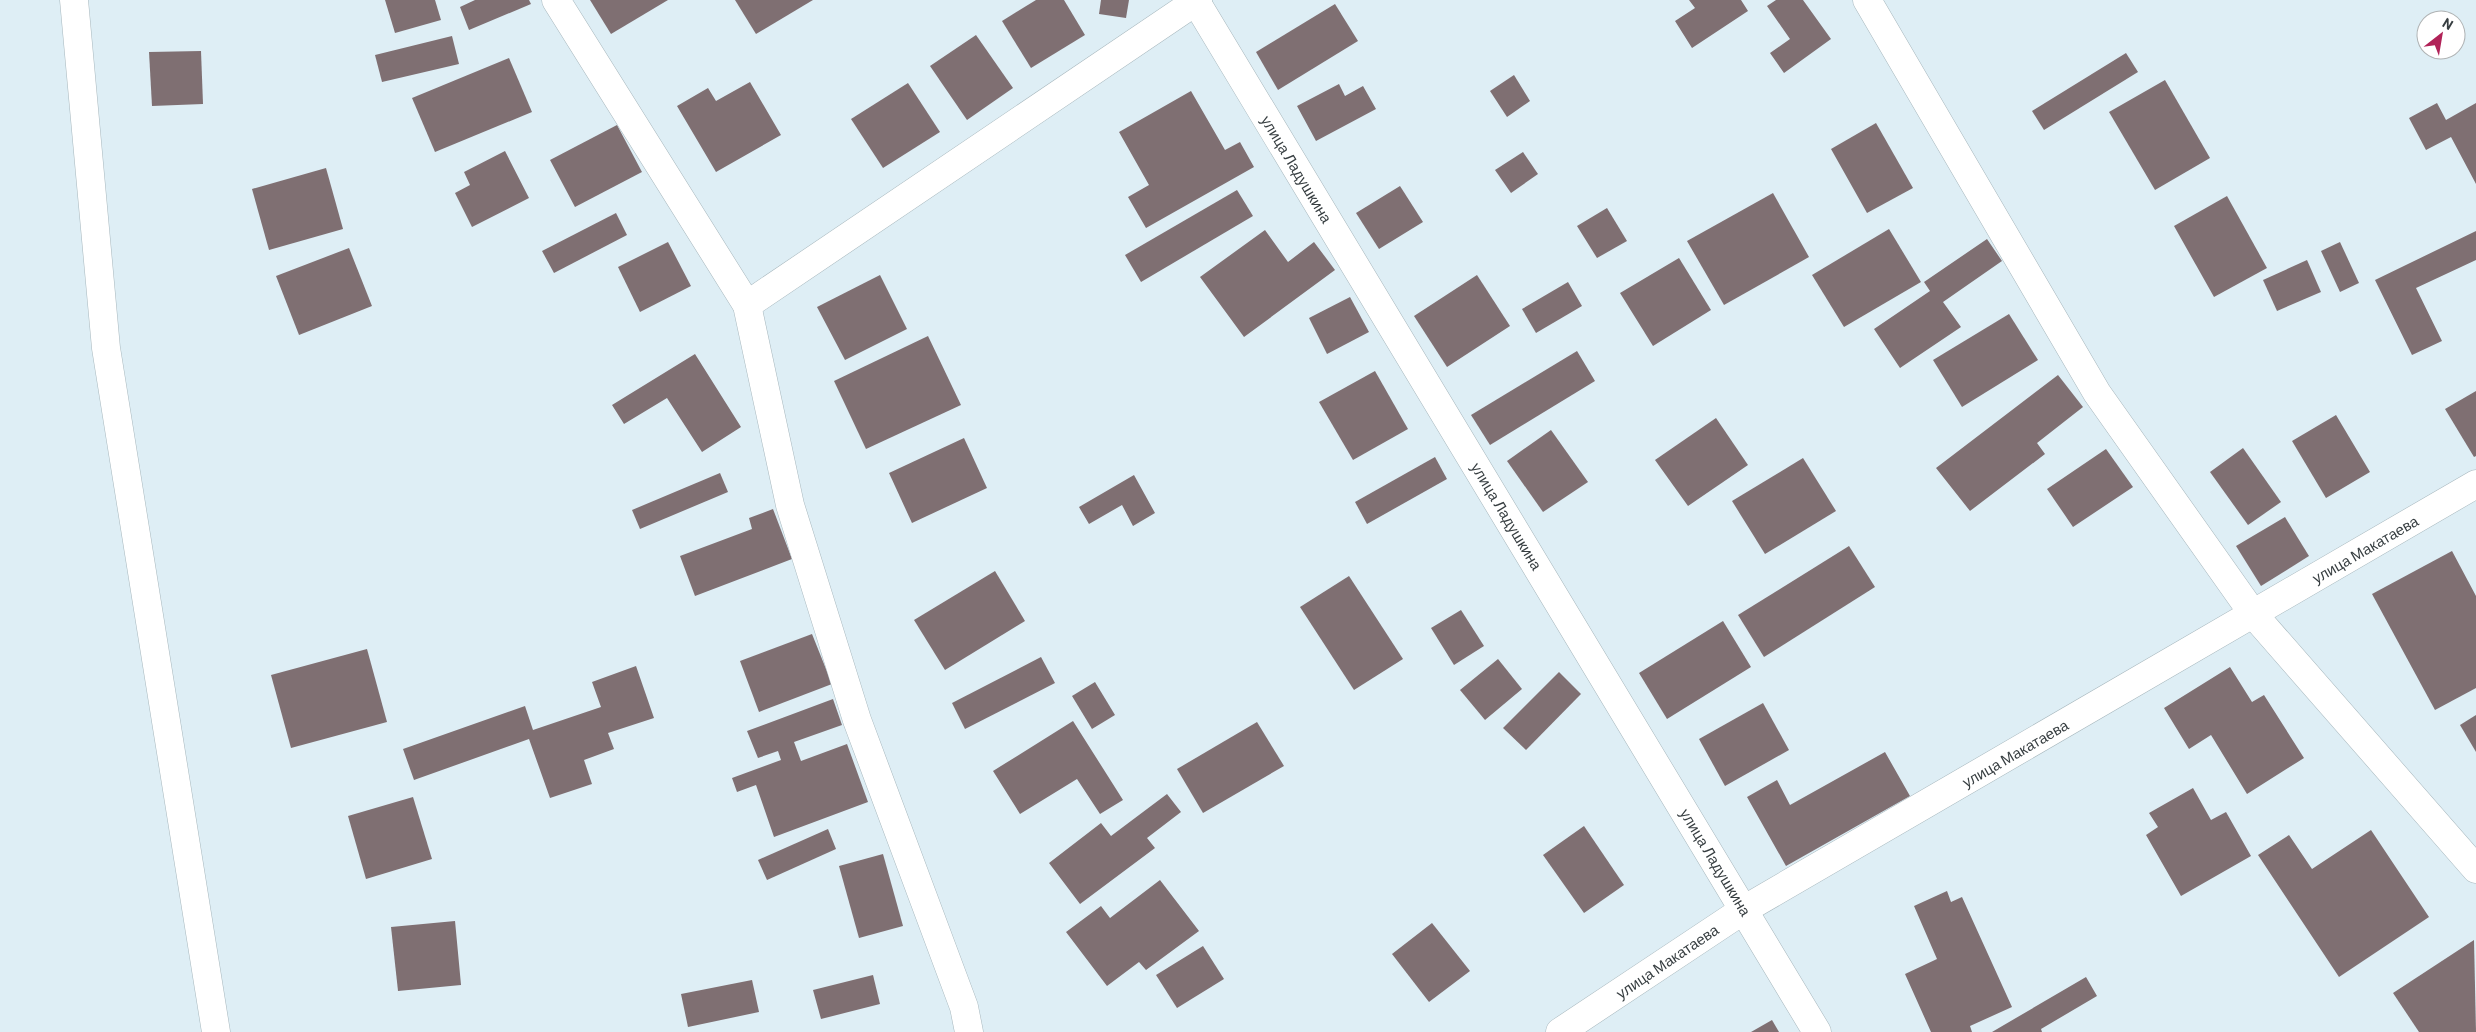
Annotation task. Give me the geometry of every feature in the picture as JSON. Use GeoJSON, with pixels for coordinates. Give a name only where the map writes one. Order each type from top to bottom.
{"type":"FeatureCollection","features":[{"type":"Feature","properties":{"kind":"street"},"geometry":{"type":"LineString","coordinates":[[74,0],[106,348],[216,1032]]}},
{"type":"Feature","properties":{"kind":"street"},"geometry":{"type":"LineString","coordinates":[[556,0],[747,305],[790,505],[858,720],[964,1007],[969,1032]]}},
{"type":"Feature","properties":{"kind":"street"},"geometry":{"type":"LineString","coordinates":[[747,305],[1196,0]]}},
{"type":"Feature","properties":{"kind":"street","name":"улица Ладушкина"},"geometry":{"type":"LineString","coordinates":[[1196,0],[1745,909],[1817,1032]]}},
{"type":"Feature","properties":{"kind":"street"},"geometry":{"type":"LineString","coordinates":[[1867,0],[2097,393],[2254,614],[2476,869]]}},
{"type":"Feature","properties":{"kind":"street","name":"улица Макатаева"},"geometry":{"type":"LineString","coordinates":[[1560,1032],[1745,909],[2476,484]]}},
{"type":"Feature","properties":{"kind":"building"},"geometry":{"type":"Polygon","coordinates":[[[385,0],[435,0],[441,20],[395,33],[385,0]]]}},
{"type":"Feature","properties":{"kind":"building"},"geometry":{"type":"Polygon","coordinates":[[[475,0],[529,0],[531,4],[469,30],[460,7],[475,0]]]}},
{"type":"Feature","properties":{"kind":"building"},"geometry":{"type":"Polygon","coordinates":[[[590,0],[668,0],[611,34],[590,0]]]}},
{"type":"Feature","properties":{"kind":"building"},"geometry":{"type":"Polygon","coordinates":[[[735,0],[813,0],[756,34],[735,0]]]}},
{"type":"Feature","properties":{"kind":"building"},"geometry":{"type":"Polygon","coordinates":[[[1036,0],[1064,0],[1085,35],[1031,68],[1002,21],[1036,0]]]}},
{"type":"Feature","properties":{"kind":"building"},"geometry":{"type":"Polygon","coordinates":[[[1101,0],[1129,0],[1126,18],[1099,14],[1101,0]]]}},
{"type":"Feature","properties":{"kind":"building"},"geometry":{"type":"Polygon","coordinates":[[[1689,0],[1741,0],[1748,11],[1692,48],[1675,21],[1695,8],[1689,0]]]}},
{"type":"Feature","properties":{"kind":"building"},"geometry":{"type":"Polygon","coordinates":[[[1776,0],[1803,0],[1831,39],[1784,73],[1770,53],[1790,39],[1767,6],[1776,0]]]}},
{"type":"Feature","properties":{"kind":"building"},"geometry":{"type":"Polygon","coordinates":[[[1335,4],[1358,41],[1278,90],[1256,52],[1335,4]]]}},
{"type":"Feature","properties":{"kind":"building"},"geometry":{"type":"Polygon","coordinates":[[[976,35],[1013,88],[967,120],[930,66],[976,35]]]}},
{"type":"Feature","properties":{"kind":"building"},"geometry":{"type":"Polygon","coordinates":[[[452,36],[459,64],[382,82],[375,55],[452,36]]]}},
{"type":"Feature","properties":{"kind":"building"},"geometry":{"type":"Polygon","coordinates":[[[201,51],[203,104],[152,106],[149,52],[201,51]]]}},
{"type":"Feature","properties":{"kind":"building"},"geometry":{"type":"Polygon","coordinates":[[[2126,53],[2138,72],[2044,130],[2032,111],[2126,53]]]}},
{"type":"Feature","properties":{"kind":"building"},"geometry":{"type":"Polygon","coordinates":[[[509,58],[532,112],[435,152],[412,98],[509,58]]]}},
{"type":"Feature","properties":{"kind":"building"},"geometry":{"type":"Polygon","coordinates":[[[1514,75],[1530,101],[1507,117],[1490,91],[1514,75]]]}},
{"type":"Feature","properties":{"kind":"building"},"geometry":{"type":"Polygon","coordinates":[[[2165,80],[2210,158],[2155,190],[2109,112],[2165,80]]]}},
{"type":"Feature","properties":{"kind":"building"},"geometry":{"type":"Polygon","coordinates":[[[750,82],[781,135],[716,172],[677,106],[708,88],[716,101],[750,82]]]}},
{"type":"Feature","properties":{"kind":"building"},"geometry":{"type":"Polygon","coordinates":[[[908,83],[940,132],[883,168],[851,119],[908,83]]]}},
{"type":"Feature","properties":{"kind":"building"},"geometry":{"type":"Polygon","coordinates":[[[1339,84],[1345,96],[1363,86],[1376,109],[1316,141],[1297,106],[1339,84]]]}},
{"type":"Feature","properties":{"kind":"building"},"geometry":{"type":"Polygon","coordinates":[[[1191,91],[1225,150],[1240,142],[1254,167],[1146,228],[1128,197],[1149,185],[1119,132],[1191,91]]]}},
{"type":"Feature","properties":{"kind":"building"},"geometry":{"type":"Polygon","coordinates":[[[2437,103],[2446,120],[2476,103],[2476,184],[2451,137],[2426,150],[2409,118],[2437,103]]]}},
{"type":"Feature","properties":{"kind":"building"},"geometry":{"type":"Polygon","coordinates":[[[1876,123],[1913,188],[1867,213],[1831,149],[1876,123]]]}},
{"type":"Feature","properties":{"kind":"building"},"geometry":{"type":"Polygon","coordinates":[[[617,125],[642,172],[575,207],[550,160],[617,125]]]}},
{"type":"Feature","properties":{"kind":"building"},"geometry":{"type":"Polygon","coordinates":[[[505,151],[529,198],[472,227],[455,193],[470,185],[464,172],[505,151]]]}},
{"type":"Feature","properties":{"kind":"building"},"geometry":{"type":"Polygon","coordinates":[[[1523,152],[1538,174],[1511,193],[1495,170],[1523,152]]]}},
{"type":"Feature","properties":{"kind":"building"},"geometry":{"type":"Polygon","coordinates":[[[326,168],[343,229],[269,250],[252,189],[326,168]]]}},
{"type":"Feature","properties":{"kind":"building"},"geometry":{"type":"Polygon","coordinates":[[[1400,186],[1423,222],[1379,249],[1356,213],[1400,186]]]}},
{"type":"Feature","properties":{"kind":"building"},"geometry":{"type":"Polygon","coordinates":[[[1237,190],[1253,216],[1141,282],[1125,255],[1237,190]]]}},
{"type":"Feature","properties":{"kind":"building"},"geometry":{"type":"Polygon","coordinates":[[[1773,193],[1809,257],[1724,305],[1687,241],[1773,193]]]}},
{"type":"Feature","properties":{"kind":"building"},"geometry":{"type":"Polygon","coordinates":[[[2227,196],[2267,268],[2214,297],[2174,226],[2227,196]]]}},
{"type":"Feature","properties":{"kind":"building"},"geometry":{"type":"Polygon","coordinates":[[[1607,208],[1627,241],[1597,258],[1577,226],[1607,208]]]}},
{"type":"Feature","properties":{"kind":"building"},"geometry":{"type":"Polygon","coordinates":[[[616,213],[627,235],[554,273],[542,251],[616,213]]]}},
{"type":"Feature","properties":{"kind":"building"},"geometry":{"type":"Polygon","coordinates":[[[1889,229],[1921,282],[1844,327],[1812,275],[1889,229]]]}},
{"type":"Feature","properties":{"kind":"building"},"geometry":{"type":"Polygon","coordinates":[[[1265,230],[1288,262],[1314,242],[1335,270],[1244,337],[1200,277],[1265,230]]]}},
{"type":"Feature","properties":{"kind":"building"},"geometry":{"type":"Polygon","coordinates":[[[2476,231],[2476,260],[2416,288],[2442,341],[2412,355],[2375,280],[2476,231]]]}},
{"type":"Feature","properties":{"kind":"building"},"geometry":{"type":"Polygon","coordinates":[[[1987,239],[2002,261],[1943,302],[1961,327],[1900,368],[1874,329],[1930,291],[1924,282],[1987,239]]]}},
{"type":"Feature","properties":{"kind":"building"},"geometry":{"type":"Polygon","coordinates":[[[668,242],[691,286],[640,312],[618,267],[668,242]]]}},
{"type":"Feature","properties":{"kind":"building"},"geometry":{"type":"Polygon","coordinates":[[[2340,242],[2359,283],[2340,292],[2321,251],[2340,242]]]}},
{"type":"Feature","properties":{"kind":"building"},"geometry":{"type":"Polygon","coordinates":[[[349,248],[372,306],[299,335],[276,276],[349,248]]]}},
{"type":"Feature","properties":{"kind":"building"},"geometry":{"type":"Polygon","coordinates":[[[1679,258],[1711,310],[1653,346],[1620,293],[1679,258]]]}},
{"type":"Feature","properties":{"kind":"building"},"geometry":{"type":"Polygon","coordinates":[[[2307,260],[2321,292],[2277,311],[2263,280],[2307,260]]]}},
{"type":"Feature","properties":{"kind":"building"},"geometry":{"type":"Polygon","coordinates":[[[880,275],[907,329],[845,360],[817,307],[880,275]]]}},
{"type":"Feature","properties":{"kind":"building"},"geometry":{"type":"Polygon","coordinates":[[[1477,275],[1510,326],[1447,367],[1414,316],[1477,275]]]}},
{"type":"Feature","properties":{"kind":"building"},"geometry":{"type":"Polygon","coordinates":[[[1568,282],[1582,306],[1536,333],[1522,309],[1568,282]]]}},
{"type":"Feature","properties":{"kind":"building"},"geometry":{"type":"Polygon","coordinates":[[[1350,297],[1369,332],[1327,354],[1309,318],[1350,297]]]}},
{"type":"Feature","properties":{"kind":"building"},"geometry":{"type":"Polygon","coordinates":[[[2009,314],[2038,360],[1962,407],[1933,360],[2009,314]]]}},
{"type":"Feature","properties":{"kind":"building"},"geometry":{"type":"Polygon","coordinates":[[[928,336],[961,405],[866,449],[834,381],[928,336]]]}},
{"type":"Feature","properties":{"kind":"building"},"geometry":{"type":"Polygon","coordinates":[[[1577,351],[1595,381],[1490,445],[1471,415],[1577,351]]]}},
{"type":"Feature","properties":{"kind":"building"},"geometry":{"type":"Polygon","coordinates":[[[695,354],[741,427],[702,452],[667,398],[624,424],[612,405],[695,354]]]}},
{"type":"Feature","properties":{"kind":"building"},"geometry":{"type":"Polygon","coordinates":[[[1375,371],[1408,429],[1353,460],[1319,402],[1375,371]]]}},
{"type":"Feature","properties":{"kind":"building"},"geometry":{"type":"Polygon","coordinates":[[[2058,375],[2083,407],[2037,443],[2045,454],[1970,511],[1936,468],[2058,375]]]}},
{"type":"Feature","properties":{"kind":"building"},"geometry":{"type":"Polygon","coordinates":[[[2476,391],[2476,456],[2474,457],[2445,409],[2476,391]]]}},
{"type":"Feature","properties":{"kind":"building"},"geometry":{"type":"Polygon","coordinates":[[[2336,415],[2370,472],[2326,498],[2292,441],[2336,415]]]}},
{"type":"Feature","properties":{"kind":"building"},"geometry":{"type":"Polygon","coordinates":[[[1716,418],[1748,465],[1688,506],[1655,460],[1716,418]]]}},
{"type":"Feature","properties":{"kind":"building"},"geometry":{"type":"Polygon","coordinates":[[[1551,430],[1588,482],[1543,512],[1507,461],[1551,430]]]}},
{"type":"Feature","properties":{"kind":"building"},"geometry":{"type":"Polygon","coordinates":[[[964,438],[987,488],[912,523],[889,473],[964,438]]]}},
{"type":"Feature","properties":{"kind":"building"},"geometry":{"type":"Polygon","coordinates":[[[2243,448],[2281,502],[2248,525],[2210,472],[2243,448]]]}},
{"type":"Feature","properties":{"kind":"building"},"geometry":{"type":"Polygon","coordinates":[[[2106,449],[2133,487],[2073,527],[2047,489],[2106,449]]]}},
{"type":"Feature","properties":{"kind":"building"},"geometry":{"type":"Polygon","coordinates":[[[1435,457],[1447,479],[1367,524],[1355,502],[1435,457]]]}},
{"type":"Feature","properties":{"kind":"building"},"geometry":{"type":"Polygon","coordinates":[[[1803,458],[1836,511],[1765,554],[1732,501],[1803,458]]]}},
{"type":"Feature","properties":{"kind":"building"},"geometry":{"type":"Polygon","coordinates":[[[720,473],[728,492],[640,529],[632,510],[720,473]]]}},
{"type":"Feature","properties":{"kind":"building"},"geometry":{"type":"Polygon","coordinates":[[[1134,475],[1155,513],[1133,526],[1122,505],[1089,524],[1079,507],[1134,475]]]}},
{"type":"Feature","properties":{"kind":"building"},"geometry":{"type":"Polygon","coordinates":[[[773,509],[792,559],[695,596],[680,556],[752,529],[749,518],[773,509]]]}},
{"type":"Feature","properties":{"kind":"building"},"geometry":{"type":"Polygon","coordinates":[[[2285,517],[2309,556],[2261,586],[2236,546],[2285,517]]]}},
{"type":"Feature","properties":{"kind":"building"},"geometry":{"type":"Polygon","coordinates":[[[1849,546],[1875,587],[1764,657],[1738,615],[1849,546]]]}},
{"type":"Feature","properties":{"kind":"building"},"geometry":{"type":"Polygon","coordinates":[[[2452,551],[2476,596],[2476,688],[2435,710],[2372,594],[2452,551]]]}},
{"type":"Feature","properties":{"kind":"building"},"geometry":{"type":"Polygon","coordinates":[[[995,571],[1025,621],[945,670],[914,620],[995,571]]]}},
{"type":"Feature","properties":{"kind":"building"},"geometry":{"type":"Polygon","coordinates":[[[1349,576],[1403,659],[1354,690],[1300,607],[1349,576]]]}},
{"type":"Feature","properties":{"kind":"building"},"geometry":{"type":"Polygon","coordinates":[[[1461,610],[1484,646],[1454,665],[1431,628],[1461,610]]]}},
{"type":"Feature","properties":{"kind":"building"},"geometry":{"type":"Polygon","coordinates":[[[1723,621],[1751,667],[1667,719],[1639,673],[1723,621]]]}},
{"type":"Feature","properties":{"kind":"building"},"geometry":{"type":"Polygon","coordinates":[[[812,634],[832,684],[759,712],[740,661],[812,634]]]}},
{"type":"Feature","properties":{"kind":"building"},"geometry":{"type":"Polygon","coordinates":[[[367,649],[387,722],[291,748],[271,675],[367,649]]]}},
{"type":"Feature","properties":{"kind":"building"},"geometry":{"type":"Polygon","coordinates":[[[1041,657],[1055,683],[965,729],[952,703],[1041,657]]]}},
{"type":"Feature","properties":{"kind":"building"},"geometry":{"type":"Polygon","coordinates":[[[1498,659],[1522,689],[1485,720],[1460,690],[1498,659]]]}},
{"type":"Feature","properties":{"kind":"building"},"geometry":{"type":"Polygon","coordinates":[[[636,666],[654,718],[608,733],[614,749],[584,760],[592,784],[550,798],[529,739],[414,780],[403,749],[525,706],[533,730],[601,707],[592,682],[636,666]]]}},
{"type":"Feature","properties":{"kind":"building"},"geometry":{"type":"Polygon","coordinates":[[[2230,667],[2252,702],[2264,695],[2304,758],[2247,794],[2211,735],[2189,749],[2164,708],[2230,667]]]}},
{"type":"Feature","properties":{"kind":"building"},"geometry":{"type":"Polygon","coordinates":[[[1559,672],[1581,694],[1526,750],[1503,728],[1559,672]]]}},
{"type":"Feature","properties":{"kind":"building"},"geometry":{"type":"Polygon","coordinates":[[[1095,682],[1115,715],[1092,729],[1072,696],[1095,682]]]}},
{"type":"Feature","properties":{"kind":"building"},"geometry":{"type":"Polygon","coordinates":[[[833,699],[842,725],[794,742],[801,761],[847,744],[868,802],[774,837],[756,785],[737,792],[732,778],[781,760],[778,751],[758,758],[747,731],[833,699]]]}},
{"type":"Feature","properties":{"kind":"building"},"geometry":{"type":"Polygon","coordinates":[[[1763,703],[1789,750],[1725,786],[1699,739],[1763,703]]]}},
{"type":"Feature","properties":{"kind":"building"},"geometry":{"type":"Polygon","coordinates":[[[2476,715],[2476,752],[2460,725],[2476,715]]]}},
{"type":"Feature","properties":{"kind":"building"},"geometry":{"type":"Polygon","coordinates":[[[1073,721],[1123,800],[1100,814],[1077,779],[1020,814],[993,771],[1073,721]]]}},
{"type":"Feature","properties":{"kind":"building"},"geometry":{"type":"Polygon","coordinates":[[[1257,722],[1284,766],[1203,813],[1177,769],[1257,722]]]}},
{"type":"Feature","properties":{"kind":"building"},"geometry":{"type":"Polygon","coordinates":[[[1885,752],[1910,796],[1786,866],[1747,797],[1777,780],[1790,805],[1885,752]]]}},
{"type":"Feature","properties":{"kind":"building"},"geometry":{"type":"Polygon","coordinates":[[[2193,788],[2211,820],[2226,812],[2251,856],[2181,896],[2146,835],[2158,827],[2149,813],[2193,788]]]}},
{"type":"Feature","properties":{"kind":"building"},"geometry":{"type":"Polygon","coordinates":[[[1167,794],[1181,812],[1147,838],[1155,848],[1080,904],[1049,863],[1101,823],[1111,836],[1167,794]]]}},
{"type":"Feature","properties":{"kind":"building"},"geometry":{"type":"Polygon","coordinates":[[[413,797],[432,859],[366,879],[348,816],[413,797]]]}},
{"type":"Feature","properties":{"kind":"building"},"geometry":{"type":"Polygon","coordinates":[[[1584,826],[1624,885],[1584,913],[1543,855],[1584,826]]]}},
{"type":"Feature","properties":{"kind":"building"},"geometry":{"type":"Polygon","coordinates":[[[828,829],[836,849],[767,880],[758,860],[828,829]]]}},
{"type":"Feature","properties":{"kind":"building"},"geometry":{"type":"Polygon","coordinates":[[[2371,830],[2429,917],[2339,977],[2258,855],[2289,835],[2312,869],[2371,830]]]}},
{"type":"Feature","properties":{"kind":"building"},"geometry":{"type":"Polygon","coordinates":[[[883,854],[903,926],[859,938],[839,866],[883,854]]]}},
{"type":"Feature","properties":{"kind":"building"},"geometry":{"type":"Polygon","coordinates":[[[1160,880],[1199,931],[1146,970],[1139,962],[1107,986],[1066,932],[1101,906],[1110,918],[1160,880]]]}},
{"type":"Feature","properties":{"kind":"building"},"geometry":{"type":"Polygon","coordinates":[[[1947,891],[1951,902],[1962,897],[2012,1007],[1970,1026],[1972,1032],[1931,1032],[1905,974],[1937,959],[1914,906],[1947,891]]]}},
{"type":"Feature","properties":{"kind":"building"},"geometry":{"type":"Polygon","coordinates":[[[455,921],[461,985],[398,991],[391,927],[455,921]]]}},
{"type":"Feature","properties":{"kind":"building"},"geometry":{"type":"Polygon","coordinates":[[[1432,923],[1470,971],[1429,1002],[1392,954],[1432,923]]]}},
{"type":"Feature","properties":{"kind":"building"},"geometry":{"type":"Polygon","coordinates":[[[2474,940],[2476,1032],[2419,1032],[2393,993],[2474,940]]]}},
{"type":"Feature","properties":{"kind":"building"},"geometry":{"type":"Polygon","coordinates":[[[1203,946],[1224,979],[1177,1008],[1156,975],[1203,946]]]}},
{"type":"Feature","properties":{"kind":"building"},"geometry":{"type":"Polygon","coordinates":[[[873,975],[880,1004],[821,1019],[813,990],[873,975]]]}},
{"type":"Feature","properties":{"kind":"building"},"geometry":{"type":"Polygon","coordinates":[[[2086,977],[2097,996],[2041,1029],[2042,1032],[1992,1032],[2086,977]]]}},
{"type":"Feature","properties":{"kind":"building"},"geometry":{"type":"Polygon","coordinates":[[[752,980],[759,1012],[688,1027],[681,994],[752,980]]]}},
{"type":"Feature","properties":{"kind":"building"},"geometry":{"type":"Polygon","coordinates":[[[1772,1020],[1779,1032],[1751,1032],[1772,1020]]]}}]}
